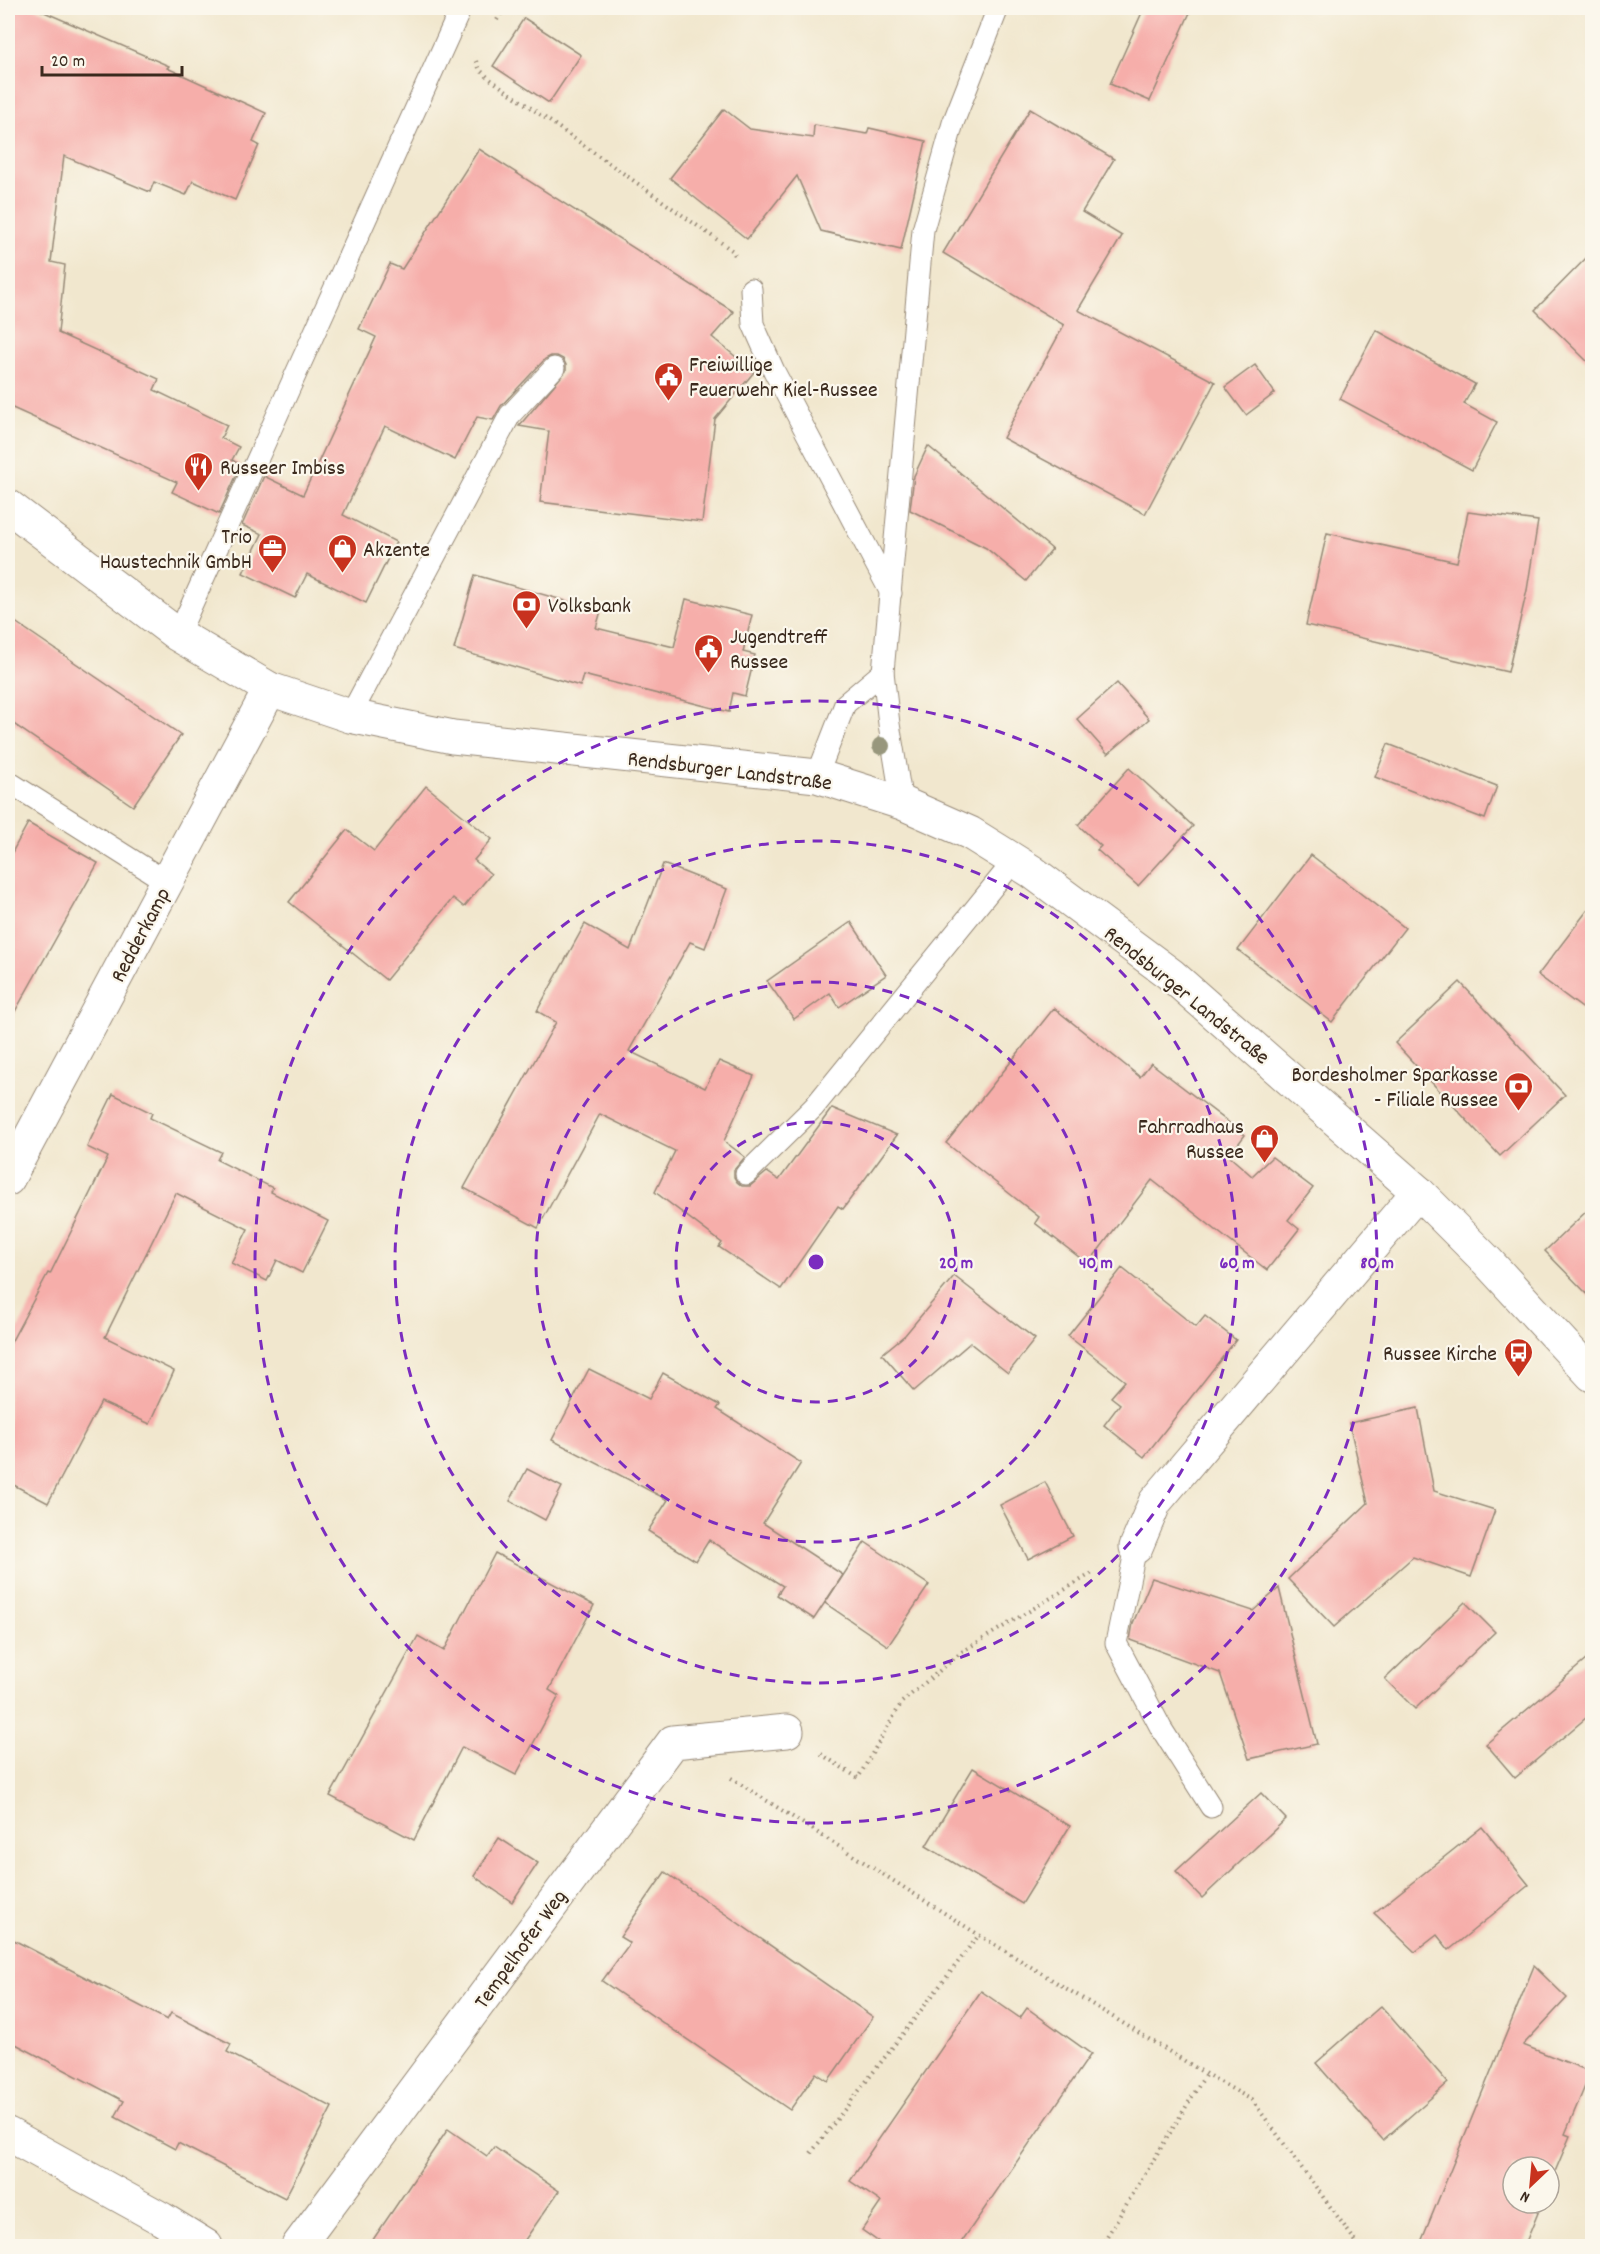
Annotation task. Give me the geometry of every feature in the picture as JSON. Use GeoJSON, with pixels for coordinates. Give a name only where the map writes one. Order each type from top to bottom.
{"type":"FeatureCollection","features":[{"type":"Feature","properties":{"kind":"street","name":"Rendsburger Landstraße"},"geometry":{"type":"LineString","coordinates":[[8,506],[178,635],[270,689],[350,716],[453,737],[818,776],[902,803],[970,833],[1030,871],[1170,974],[1418,1192],[1593,1375]]}},
{"type":"Feature","properties":{"kind":"street","name":"Redderkamp"},"geometry":{"type":"LineString","coordinates":[[8,1179],[270,689]]}},
{"type":"Feature","properties":{"kind":"street"},"geometry":{"type":"LineString","coordinates":[[1136,1546],[1155,1502],[1418,1192]]}},
{"type":"Feature","properties":{"kind":"street"},"geometry":{"type":"LineString","coordinates":[[673,1742],[787,1731]]}},
{"type":"Feature","properties":{"kind":"street","name":"Tempelhofer Weg"},"geometry":{"type":"LineString","coordinates":[[298,2247],[673,1742]]}},
{"type":"Feature","properties":{"kind":"street"},"geometry":{"type":"LineString","coordinates":[[8,2133],[152,2213],[206,2247]]}},
{"type":"Feature","properties":{"kind":"lane"},"geometry":{"type":"LineString","coordinates":[[178,635],[460,8]]}},
{"type":"Feature","properties":{"kind":"lane"},"geometry":{"type":"LineString","coordinates":[[902,803],[883,672],[923,230],[953,123],[998,8]]}},
{"type":"Feature","properties":{"kind":"lane"},"geometry":{"type":"LineString","coordinates":[[751,289],[753,324],[774,371],[891,593]]}},
{"type":"Feature","properties":{"kind":"lane"},"geometry":{"type":"LineString","coordinates":[[350,716],[510,415],[554,368]]}},
{"type":"Feature","properties":{"kind":"lane"},"geometry":{"type":"LineString","coordinates":[[818,776],[845,704],[883,672]]}},
{"type":"Feature","properties":{"kind":"lane"},"geometry":{"type":"LineString","coordinates":[[8,791],[12,784],[167,882]]}},
{"type":"Feature","properties":{"kind":"lane"},"geometry":{"type":"LineString","coordinates":[[746,1174],[814,1107],[1014,861]]}},
{"type":"Feature","properties":{"kind":"lane"},"geometry":{"type":"LineString","coordinates":[[1136,1546],[1116,1643],[1161,1728],[1211,1807]]}},
{"type":"Feature","properties":{"kind":"path"},"geometry":{"type":"LineString","coordinates":[[496,21],[502,12],[509,8],[516,9]]}},
{"type":"Feature","properties":{"kind":"path"},"geometry":{"type":"LineString","coordinates":[[479,51],[476,62],[489,79],[733,251],[751,289]]}},
{"type":"Feature","properties":{"kind":"path"},"geometry":{"type":"LineString","coordinates":[[787,1731],[858,1778],[903,1702],[963,1651],[1136,1546]]}},
{"type":"Feature","properties":{"kind":"path"},"geometry":{"type":"LineString","coordinates":[[673,1742],[979,1935],[1252,2100],[1359,2247]]}},
{"type":"Feature","properties":{"kind":"path"},"geometry":{"type":"LineString","coordinates":[[811,2153],[979,1935]]}},
{"type":"Feature","properties":{"kind":"path"},"geometry":{"type":"LineString","coordinates":[[1101,2247],[1206,2074]]}},
{"type":"Feature","properties":{"kind":"building"},"geometry":{"type":"Polygon","coordinates":[[[8,8],[35,8],[169,66],[167,68],[266,113],[253,142],[259,145],[235,200],[193,181],[186,195],[154,182],[150,192],[64,156],[51,262],[65,265],[58,333],[159,379],[154,390],[227,425],[221,438],[239,447],[232,460],[241,465],[219,514],[172,492],[177,482],[8,406],[8,8]]]}},
{"type":"Feature","properties":{"kind":"building"},"geometry":{"type":"Polygon","coordinates":[[[1144,8],[1192,8],[1150,101],[1110,84],[1144,8]]]}},
{"type":"Feature","properties":{"kind":"building"},"geometry":{"type":"Polygon","coordinates":[[[524,18],[581,55],[549,103],[493,66],[524,18]]]}},
{"type":"Feature","properties":{"kind":"building"},"geometry":{"type":"Polygon","coordinates":[[[724,109],[750,129],[813,138],[814,125],[867,134],[869,128],[926,141],[901,250],[821,231],[797,176],[747,239],[670,178],[724,109]]]}},
{"type":"Feature","properties":{"kind":"building"},"geometry":{"type":"Polygon","coordinates":[[[1030,109],[1114,159],[1082,212],[1122,236],[1078,310],[1215,382],[1145,514],[1003,438],[1064,325],[943,253],[1030,109]]]}},
{"type":"Feature","properties":{"kind":"building"},"geometry":{"type":"Polygon","coordinates":[[[479,149],[734,312],[712,337],[754,372],[715,419],[702,522],[540,502],[549,431],[519,426],[566,371],[563,359],[551,356],[545,359],[501,406],[493,420],[477,417],[455,460],[385,426],[343,515],[396,542],[366,603],[307,574],[295,598],[243,573],[262,534],[242,525],[264,476],[303,495],[376,337],[359,329],[390,264],[402,269],[479,149]]]}},
{"type":"Feature","properties":{"kind":"building"},"geometry":{"type":"Polygon","coordinates":[[[1593,251],[1593,367],[1535,310],[1593,251]]]}},
{"type":"Feature","properties":{"kind":"building"},"geometry":{"type":"Polygon","coordinates":[[[1376,330],[1475,384],[1464,404],[1497,422],[1472,470],[1340,399],[1376,330]]]}},
{"type":"Feature","properties":{"kind":"building"},"geometry":{"type":"Polygon","coordinates":[[[1255,365],[1275,393],[1246,415],[1225,387],[1255,365]]]}},
{"type":"Feature","properties":{"kind":"building"},"geometry":{"type":"Polygon","coordinates":[[[928,446],[1052,549],[1026,581],[986,548],[910,510],[914,476],[928,446]]]}},
{"type":"Feature","properties":{"kind":"building"},"geometry":{"type":"Polygon","coordinates":[[[1468,512],[1538,521],[1527,590],[1508,672],[1306,625],[1327,533],[1457,562],[1468,512]]]}},
{"type":"Feature","properties":{"kind":"building"},"geometry":{"type":"Polygon","coordinates":[[[475,575],[601,611],[596,628],[674,647],[686,599],[752,615],[743,652],[755,655],[745,696],[733,693],[729,712],[583,675],[580,686],[454,649],[475,575]]]}},
{"type":"Feature","properties":{"kind":"building"},"geometry":{"type":"Polygon","coordinates":[[[8,617],[181,735],[133,806],[8,720],[8,617]]]}},
{"type":"Feature","properties":{"kind":"building"},"geometry":{"type":"Polygon","coordinates":[[[1117,683],[1149,719],[1108,754],[1077,719],[1117,683]]]}},
{"type":"Feature","properties":{"kind":"building"},"geometry":{"type":"Polygon","coordinates":[[[1388,744],[1497,786],[1485,819],[1375,777],[1388,744]]]}},
{"type":"Feature","properties":{"kind":"building"},"geometry":{"type":"Polygon","coordinates":[[[1129,768],[1193,826],[1138,886],[1097,850],[1101,846],[1078,825],[1129,768]]]}},
{"type":"Feature","properties":{"kind":"building"},"geometry":{"type":"Polygon","coordinates":[[[426,786],[492,839],[474,860],[491,874],[464,907],[453,898],[386,980],[289,902],[347,830],[374,851],[426,786]]]}},
{"type":"Feature","properties":{"kind":"building"},"geometry":{"type":"Polygon","coordinates":[[[28,823],[98,863],[8,1024],[8,860],[28,823]]]}},
{"type":"Feature","properties":{"kind":"building"},"geometry":{"type":"Polygon","coordinates":[[[1311,855],[1405,928],[1332,1022],[1238,950],[1311,855]]]}},
{"type":"Feature","properties":{"kind":"building"},"geometry":{"type":"Polygon","coordinates":[[[663,864],[727,889],[705,948],[690,942],[629,1051],[705,1088],[719,1061],[754,1076],[724,1141],[745,1157],[734,1170],[737,1182],[742,1186],[750,1186],[767,1172],[779,1180],[832,1108],[897,1135],[843,1209],[838,1206],[781,1289],[719,1247],[722,1243],[655,1192],[675,1151],[600,1114],[538,1228],[464,1188],[556,1022],[537,1011],[585,924],[630,950],[663,864]]]}},
{"type":"Feature","properties":{"kind":"building"},"geometry":{"type":"Polygon","coordinates":[[[1593,903],[1593,1016],[1538,975],[1593,903]]]}},
{"type":"Feature","properties":{"kind":"building"},"geometry":{"type":"Polygon","coordinates":[[[851,922],[886,975],[839,1007],[830,993],[794,1019],[767,981],[851,922]]]}},
{"type":"Feature","properties":{"kind":"building"},"geometry":{"type":"Polygon","coordinates":[[[1460,982],[1565,1095],[1500,1156],[1395,1043],[1460,982]]]}},
{"type":"Feature","properties":{"kind":"building"},"geometry":{"type":"Polygon","coordinates":[[[1054,1008],[1140,1077],[1151,1063],[1245,1135],[1229,1156],[1252,1176],[1272,1157],[1313,1188],[1288,1220],[1299,1229],[1267,1270],[1152,1180],[1088,1264],[1035,1223],[1039,1217],[946,1143],[1054,1008]]]}},
{"type":"Feature","properties":{"kind":"building"},"geometry":{"type":"Polygon","coordinates":[[[113,1094],[152,1113],[150,1118],[221,1152],[217,1160],[273,1188],[271,1192],[328,1221],[302,1273],[277,1260],[267,1281],[231,1263],[248,1229],[176,1193],[105,1337],[174,1371],[150,1424],[101,1402],[48,1503],[8,1482],[8,1348],[48,1273],[50,1274],[108,1157],[87,1147],[113,1094]]]}},
{"type":"Feature","properties":{"kind":"building"},"geometry":{"type":"Polygon","coordinates":[[[1593,1205],[1593,1300],[1545,1251],[1593,1205]]]}},
{"type":"Feature","properties":{"kind":"building"},"geometry":{"type":"Polygon","coordinates":[[[1122,1268],[1196,1327],[1205,1316],[1236,1340],[1144,1457],[1104,1425],[1120,1404],[1111,1397],[1125,1381],[1068,1336],[1122,1268]]]}},
{"type":"Feature","properties":{"kind":"building"},"geometry":{"type":"Polygon","coordinates":[[[954,1276],[1035,1339],[1008,1373],[970,1343],[914,1391],[882,1354],[905,1335],[954,1276]]]}},
{"type":"Feature","properties":{"kind":"building"},"geometry":{"type":"Polygon","coordinates":[[[589,1369],[649,1399],[663,1373],[720,1405],[717,1409],[801,1463],[763,1523],[843,1575],[814,1619],[777,1595],[783,1586],[709,1540],[696,1561],[648,1531],[668,1500],[552,1440],[589,1369]]]}},
{"type":"Feature","properties":{"kind":"building"},"geometry":{"type":"Polygon","coordinates":[[[1418,1408],[1434,1491],[1495,1510],[1471,1577],[1413,1557],[1334,1627],[1288,1579],[1368,1503],[1349,1423],[1418,1408]]]}},
{"type":"Feature","properties":{"kind":"building"},"geometry":{"type":"Polygon","coordinates":[[[527,1469],[562,1487],[545,1520],[510,1501],[527,1469]]]}},
{"type":"Feature","properties":{"kind":"building"},"geometry":{"type":"Polygon","coordinates":[[[1045,1482],[1073,1536],[1028,1559],[1000,1505],[1045,1482]]]}},
{"type":"Feature","properties":{"kind":"building"},"geometry":{"type":"Polygon","coordinates":[[[865,1542],[929,1585],[888,1646],[825,1603],[865,1542]]]}},
{"type":"Feature","properties":{"kind":"building"},"geometry":{"type":"Polygon","coordinates":[[[495,1553],[594,1605],[549,1690],[559,1696],[516,1775],[462,1747],[414,1840],[330,1796],[418,1636],[444,1651],[495,1553]]]}},
{"type":"Feature","properties":{"kind":"building"},"geometry":{"type":"Polygon","coordinates":[[[1152,1578],[1253,1611],[1279,1588],[1317,1744],[1249,1759],[1220,1673],[1130,1640],[1133,1623],[1152,1578]]]}},
{"type":"Feature","properties":{"kind":"building"},"geometry":{"type":"Polygon","coordinates":[[[1465,1602],[1495,1632],[1415,1709],[1385,1679],[1465,1602]]]}},
{"type":"Feature","properties":{"kind":"building"},"geometry":{"type":"Polygon","coordinates":[[[1593,1654],[1593,1712],[1515,1778],[1486,1744],[1593,1654]]]}},
{"type":"Feature","properties":{"kind":"building"},"geometry":{"type":"Polygon","coordinates":[[[973,1768],[1070,1826],[1022,1904],[926,1846],[973,1768]]]}},
{"type":"Feature","properties":{"kind":"building"},"geometry":{"type":"Polygon","coordinates":[[[1261,1793],[1286,1819],[1202,1898],[1176,1871],[1261,1793]]]}},
{"type":"Feature","properties":{"kind":"building"},"geometry":{"type":"Polygon","coordinates":[[[1482,1827],[1529,1885],[1449,1950],[1437,1935],[1415,1952],[1374,1913],[1482,1827]]]}},
{"type":"Feature","properties":{"kind":"building"},"geometry":{"type":"Polygon","coordinates":[[[499,1838],[538,1863],[512,1902],[474,1876],[499,1838]]]}},
{"type":"Feature","properties":{"kind":"building"},"geometry":{"type":"Polygon","coordinates":[[[665,1872],[873,2017],[828,2081],[816,2073],[790,2110],[602,1981],[630,1943],[620,1937],[665,1872]]]}},
{"type":"Feature","properties":{"kind":"building"},"geometry":{"type":"Polygon","coordinates":[[[8,1937],[167,2020],[171,2013],[231,2044],[227,2052],[332,2107],[285,2198],[178,2143],[175,2149],[115,2117],[124,2101],[8,2040],[8,1937]]]}},
{"type":"Feature","properties":{"kind":"building"},"geometry":{"type":"Polygon","coordinates":[[[1534,1966],[1567,1998],[1523,2045],[1591,2072],[1565,2134],[1570,2136],[1561,2157],[1561,2155],[1501,2155],[1501,2215],[1537,2215],[1524,2247],[1419,2247],[1534,1966]]]}},
{"type":"Feature","properties":{"kind":"building"},"geometry":{"type":"Polygon","coordinates":[[[981,1991],[1020,2018],[1027,2008],[1091,2054],[958,2247],[886,2247],[862,2230],[881,2202],[850,2181],[981,1991]]]}},
{"type":"Feature","properties":{"kind":"building"},"geometry":{"type":"Polygon","coordinates":[[[1381,2006],[1448,2083],[1383,2140],[1316,2063],[1381,2006]]]}},
{"type":"Feature","properties":{"kind":"building"},"geometry":{"type":"Polygon","coordinates":[[[448,2129],[487,2156],[494,2147],[559,2191],[520,2247],[368,2247],[448,2129]]]}},
{"type":"Feature","properties":{"kind":"place","name":"Freiwillige Feuerwehr Kiel-Russee"},"geometry":{"type":"Point","coordinates":[668,402]}},
{"type":"Feature","properties":{"kind":"place","name":"Russeer Imbiss"},"geometry":{"type":"Point","coordinates":[199,492]}},
{"type":"Feature","properties":{"kind":"place","name":"Trio Haustechnik GmbH"},"geometry":{"type":"Point","coordinates":[273,574]}},
{"type":"Feature","properties":{"kind":"place","name":"Akzente"},"geometry":{"type":"Point","coordinates":[342,574]}},
{"type":"Feature","properties":{"kind":"place","name":"Volksbank"},"geometry":{"type":"Point","coordinates":[527,630]}},
{"type":"Feature","properties":{"kind":"place","name":"Jugendtreff Russee"},"geometry":{"type":"Point","coordinates":[709,674]}},
{"type":"Feature","properties":{"kind":"place","name":"Bordesholmer Sparkasse - Filiale Russee"},"geometry":{"type":"Point","coordinates":[1519,1112]}},
{"type":"Feature","properties":{"kind":"place","name":"Fahrradhaus Russee"},"geometry":{"type":"Point","coordinates":[1265,1164]}},
{"type":"Feature","properties":{"kind":"place","name":"Russee Kirche"},"geometry":{"type":"Point","coordinates":[1518,1378]}}]}
